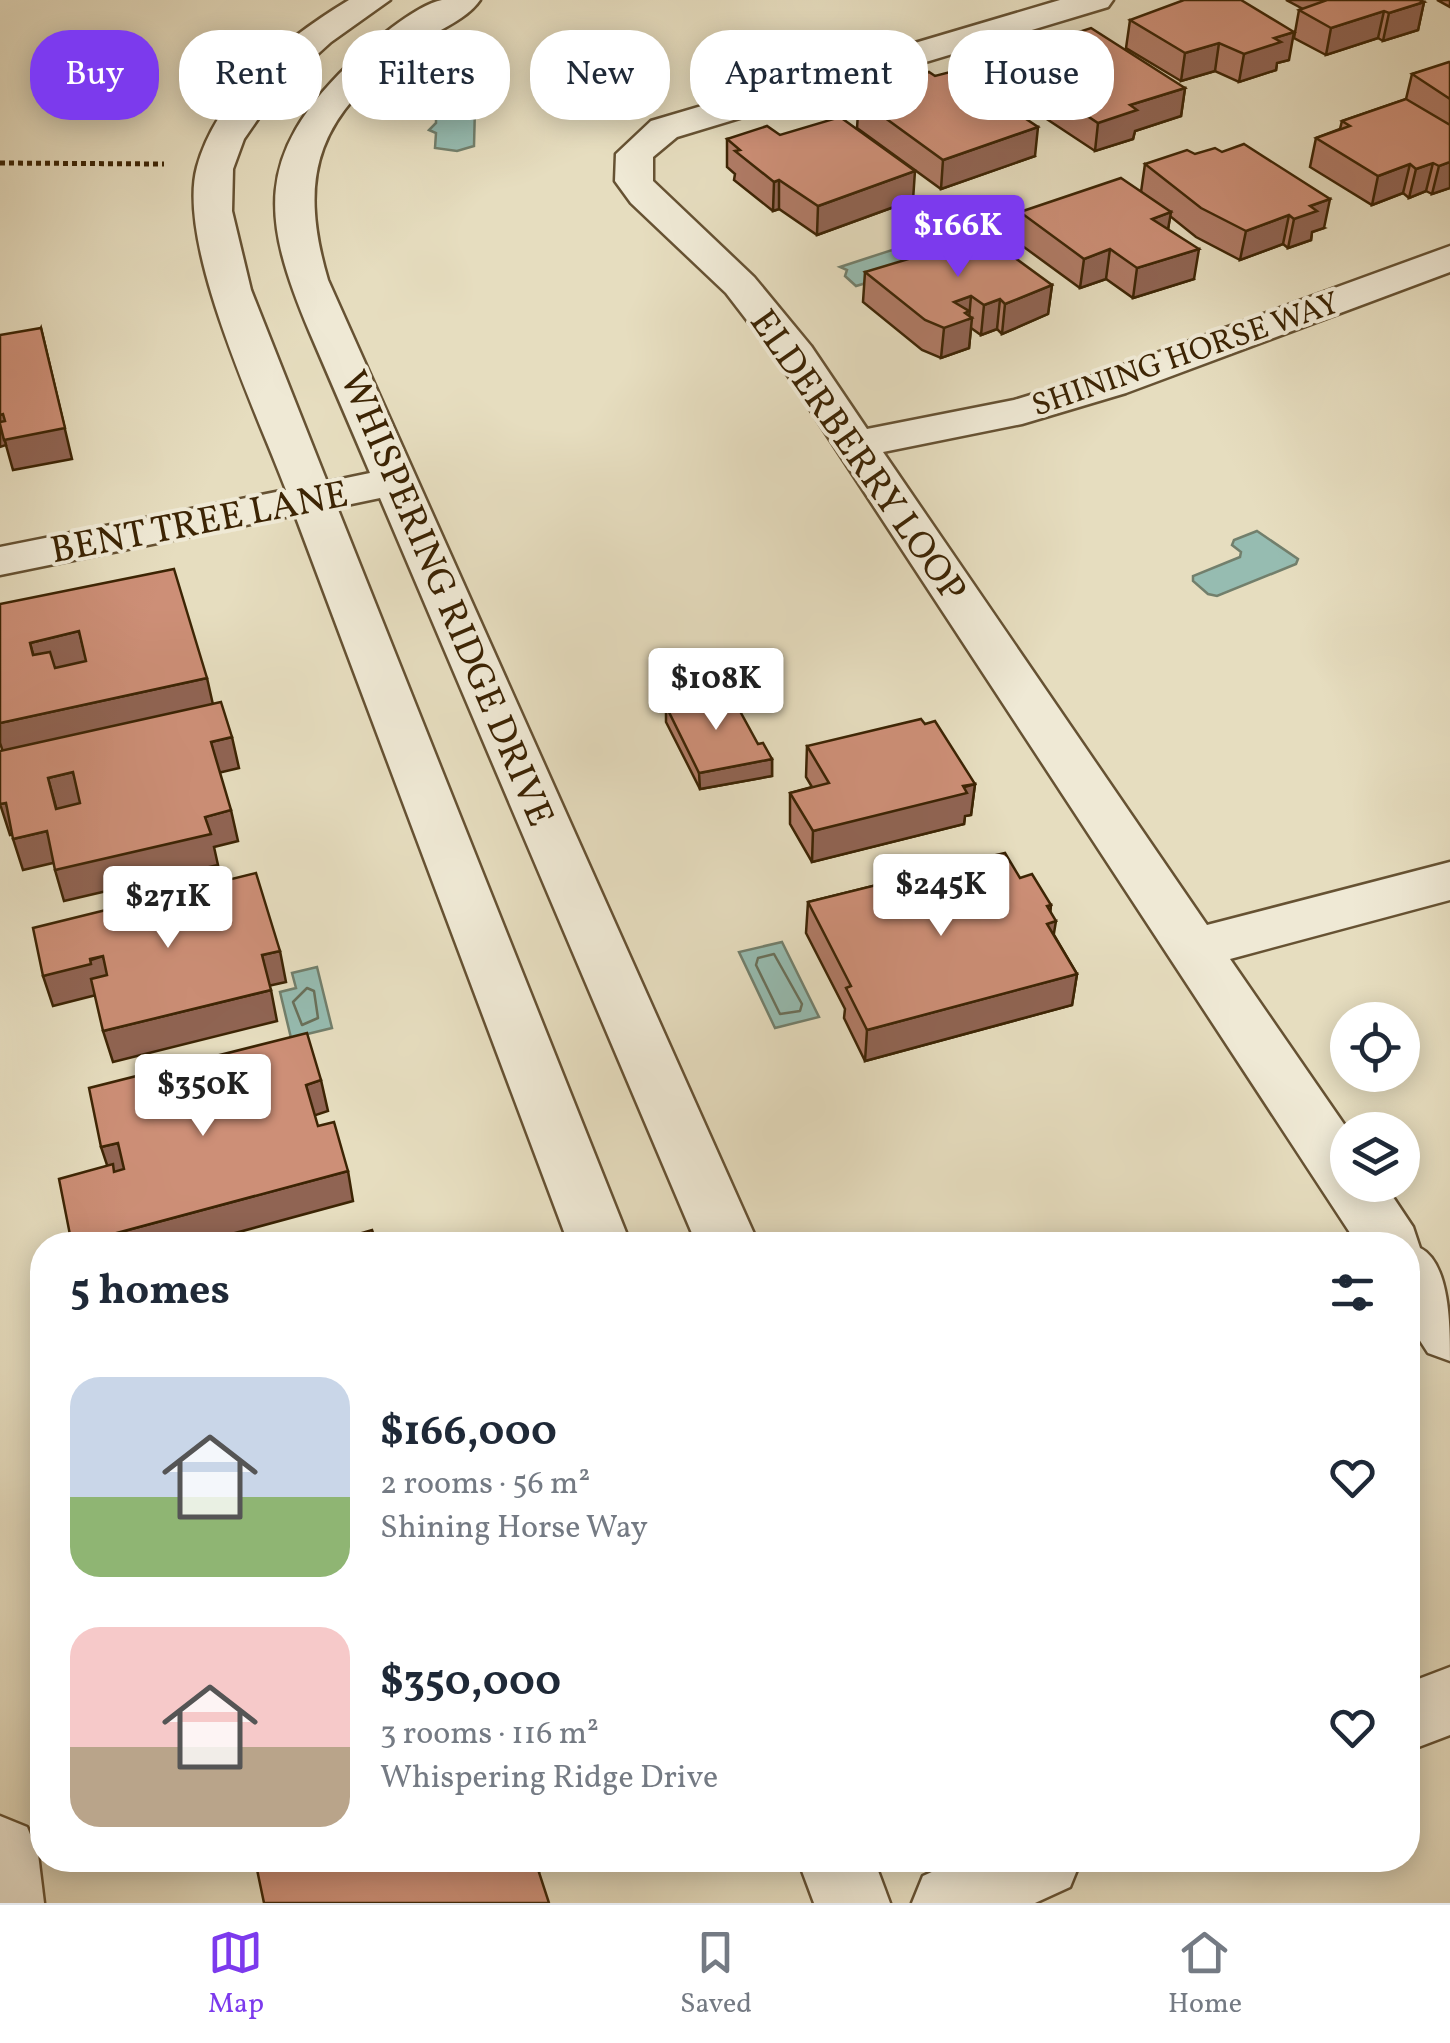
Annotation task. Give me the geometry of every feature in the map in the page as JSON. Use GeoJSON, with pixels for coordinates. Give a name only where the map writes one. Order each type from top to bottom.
{"type":"FeatureCollection","features":[{"type":"Feature","properties":{"kind":"street"},"geometry":{"type":"LineString","coordinates":[[373,0],[276,70],[237,120],[216,166],[212,199],[231,290],[595,1232]]}},
{"type":"Feature","properties":{"kind":"street","name":"WHISPERING RIDGE DRIVE"},"geometry":{"type":"LineString","coordinates":[[464,0],[424,22],[346,82],[314,126],[300,160],[294,232],[308,280],[722,1232]]}},
{"type":"Feature","properties":{"kind":"street","name":"ELDERBERRY LOOP"},"geometry":{"type":"LineString","coordinates":[[1096,0],[1042,6],[664,129],[635,154],[634,180],[644,195],[740,285],[796,355],[1330,1151]]}},
{"type":"Feature","properties":{"kind":"street","name":"SHINING HORSE WAY"},"geometry":{"type":"LineString","coordinates":[[856,444],[1022,410],[1111,384],[1450,258]]}},
{"type":"Feature","properties":{"kind":"street","name":"BENT TREE LANE"},"geometry":{"type":"LineString","coordinates":[[0,562],[397,481]]}},
{"type":"Feature","properties":{"kind":"street"},"geometry":{"type":"LineString","coordinates":[[1195,948],[1450,881]]}},
{"type":"Feature","properties":{"kind":"street"},"geometry":{"type":"LineString","coordinates":[[1363,1202],[1383,1232]]}},
{"type":"Feature","properties":{"kind":"street"},"geometry":{"type":"LineString","coordinates":[[1420,1288],[1450,1334]]}},
{"type":"Feature","properties":{"kind":"street"},"geometry":{"type":"LineString","coordinates":[[1420,1712],[1450,1701]]}},
{"type":"Feature","properties":{"kind":"street"},"geometry":{"type":"LineString","coordinates":[[0,1854],[6,1903]]}},
{"type":"Feature","properties":{"kind":"street"},"geometry":{"type":"LineString","coordinates":[[840,1872],[852,1903]]}},
{"type":"Feature","properties":{"kind":"path"},"geometry":{"type":"LineString","coordinates":[[0,163],[216,166]]}},
{"type":"Feature","properties":{"kind":"water"},"geometry":{"type":"Polygon","coordinates":[[[475,120],[474,146],[457,151],[435,148],[436,133],[429,130],[436,123],[475,120]]]}},
{"type":"Feature","properties":{"kind":"water"},"geometry":{"type":"Polygon","coordinates":[[[895,249],[922,266],[856,286],[845,276],[847,270],[840,267],[895,249]]]}},
{"type":"Feature","properties":{"kind":"water"},"geometry":{"type":"Polygon","coordinates":[[[1257,531],[1298,559],[1296,564],[1217,596],[1208,594],[1193,581],[1193,576],[1240,557],[1241,552],[1232,545],[1234,540],[1257,531]]]}},
{"type":"Feature","properties":{"kind":"water"},"geometry":{"type":"Polygon","coordinates":[[[782,942],[819,1017],[775,1028],[739,952],[782,942]]]}},
{"type":"Feature","properties":{"kind":"water"},"geometry":{"type":"Polygon","coordinates":[[[317,967],[332,1028],[291,1038],[280,992],[296,988],[292,973],[317,967]]]}},
{"type":"Feature","properties":{"kind":"building"},"geometry":{"type":"Polygon","coordinates":[[[1184,0],[1241,0],[1294,32],[1274,38],[1281,42],[1244,54],[1219,43],[1185,53],[1130,20],[1184,0]]]}},
{"type":"Feature","properties":{"kind":"building"},"geometry":{"type":"Polygon","coordinates":[[[1327,0],[1424,2],[1331,28],[1299,10],[1327,0]]]}},
{"type":"Feature","properties":{"kind":"building"},"geometry":{"type":"Polygon","coordinates":[[[1114,43],[1185,88],[1130,105],[1137,110],[1114,118],[1114,43]]]}},
{"type":"Feature","properties":{"kind":"building"},"geometry":{"type":"Polygon","coordinates":[[[1449,62],[1450,99],[1412,74],[1449,62]]]}},
{"type":"Feature","properties":{"kind":"building"},"geometry":{"type":"Polygon","coordinates":[[[928,72],[935,76],[948,73],[948,120],[1028,120],[1038,127],[943,160],[888,120],[928,120],[928,72]]]}},
{"type":"Feature","properties":{"kind":"building"},"geometry":{"type":"Polygon","coordinates":[[[1406,99],[1450,125],[1450,162],[1416,169],[1410,164],[1378,176],[1316,138],[1350,126],[1342,121],[1406,99]]]}},
{"type":"Feature","properties":{"kind":"building"},"geometry":{"type":"Polygon","coordinates":[[[830,120],[844,120],[915,171],[818,206],[779,180],[774,182],[735,151],[740,150],[727,139],[767,126],[780,135],[830,120]]]}},
{"type":"Feature","properties":{"kind":"building"},"geometry":{"type":"Polygon","coordinates":[[[1244,144],[1330,199],[1310,206],[1317,211],[1294,219],[1289,215],[1246,231],[1201,208],[1145,164],[1187,150],[1195,154],[1215,148],[1222,152],[1244,144]]]}},
{"type":"Feature","properties":{"kind":"building"},"geometry":{"type":"Polygon","coordinates":[[[1121,178],[1171,212],[1152,219],[1199,249],[1137,268],[1110,249],[1084,259],[1020,212],[1121,178]]]}},
{"type":"Feature","properties":{"kind":"building"},"geometry":{"type":"Polygon","coordinates":[[[985,236],[1052,285],[1005,304],[1000,299],[984,305],[971,296],[954,302],[969,311],[965,313],[972,318],[944,328],[925,320],[865,272],[985,236]]]}},
{"type":"Feature","properties":{"kind":"building"},"geometry":{"type":"Polygon","coordinates":[[[41,328],[65,428],[4,440],[0,424],[5,421],[0,415],[0,335],[41,328]]]}},
{"type":"Feature","properties":{"kind":"building"},"geometry":{"type":"Polygon","coordinates":[[[174,569],[207,678],[0,723],[0,604],[174,569]],[[79,631],[30,643],[33,655],[50,652],[55,668],[86,661],[79,631]]]}},
{"type":"Feature","properties":{"kind":"building"},"geometry":{"type":"Polygon","coordinates":[[[729,691],[758,744],[763,743],[772,759],[699,773],[666,706],[729,691]]]}},
{"type":"Feature","properties":{"kind":"building"},"geometry":{"type":"Polygon","coordinates":[[[221,702],[232,737],[211,742],[231,810],[205,817],[211,834],[55,870],[47,831],[13,839],[6,803],[0,804],[0,751],[221,702]],[[73,772],[48,778],[56,809],[80,803],[73,772]]]}},
{"type":"Feature","properties":{"kind":"building"},"geometry":{"type":"Polygon","coordinates":[[[921,719],[925,724],[935,721],[975,784],[963,786],[967,793],[813,831],[790,793],[829,783],[807,746],[921,719]]]}},
{"type":"Feature","properties":{"kind":"building"},"geometry":{"type":"Polygon","coordinates":[[[1005,853],[1020,878],[1032,874],[1051,905],[1047,906],[1056,921],[1047,924],[1077,974],[867,1030],[846,988],[851,986],[808,902],[885,883],[882,877],[925,866],[928,871],[1005,853]]]}},
{"type":"Feature","properties":{"kind":"building"},"geometry":{"type":"Polygon","coordinates":[[[256,873],[280,951],[262,955],[271,990],[103,1031],[91,979],[107,975],[103,956],[90,959],[91,964],[43,976],[33,928],[256,873]]]}},
{"type":"Feature","properties":{"kind":"building"},"geometry":{"type":"Polygon","coordinates":[[[307,1033],[321,1080],[306,1085],[318,1126],[334,1122],[348,1171],[120,1232],[69,1232],[59,1179],[113,1164],[114,1172],[124,1169],[118,1143],[101,1147],[89,1088],[307,1033]]]}},
{"type":"Feature","properties":{"kind":"building"},"geometry":{"type":"Polygon","coordinates":[[[258,1872],[539,1872],[549,1903],[264,1903],[258,1872]]]}}]}
